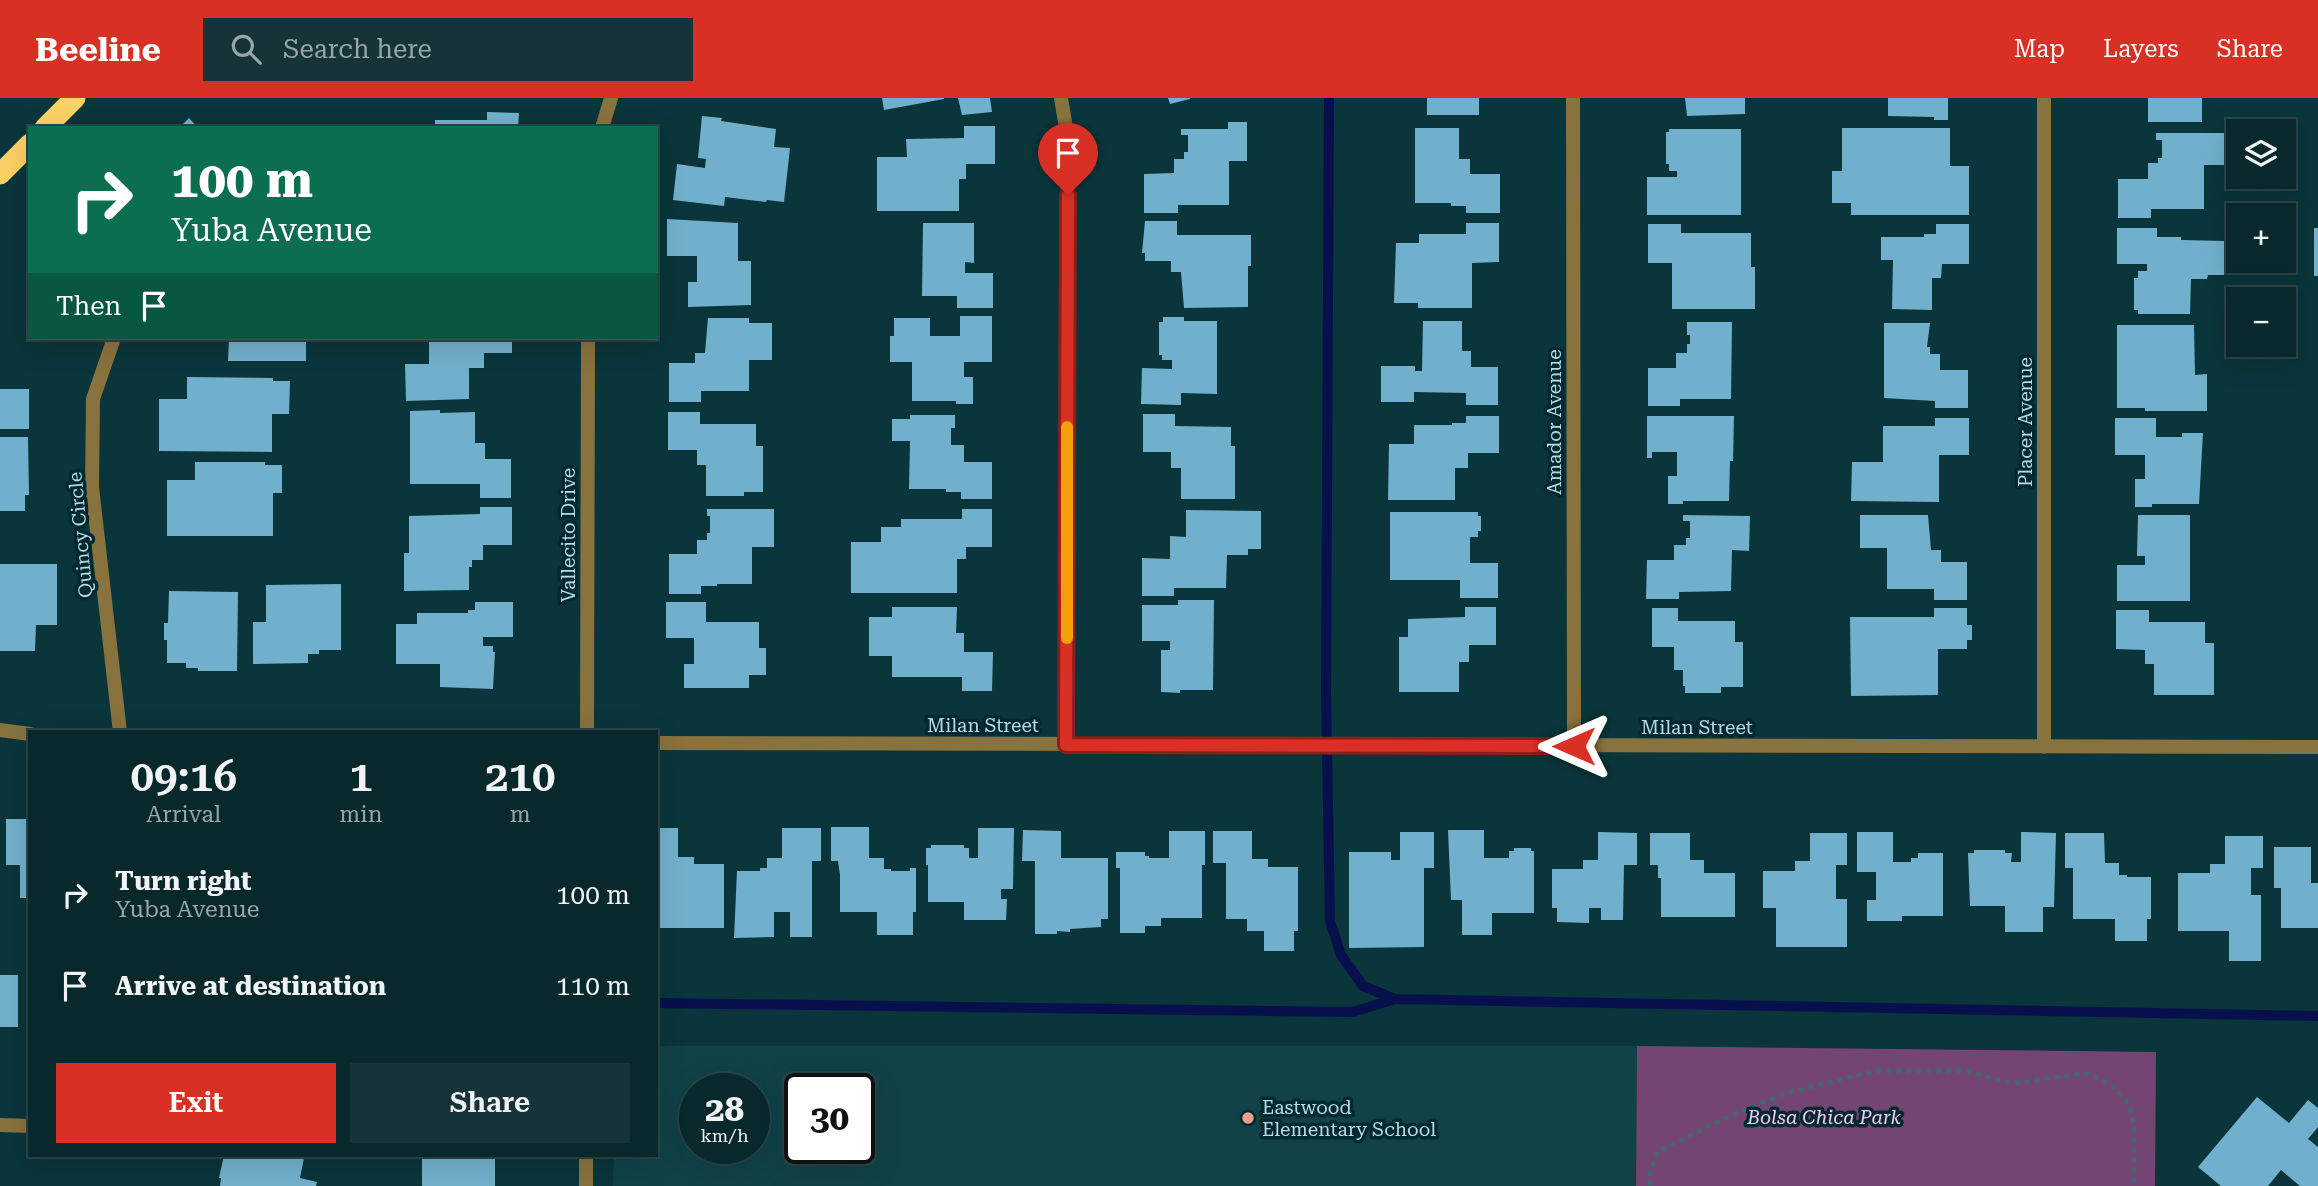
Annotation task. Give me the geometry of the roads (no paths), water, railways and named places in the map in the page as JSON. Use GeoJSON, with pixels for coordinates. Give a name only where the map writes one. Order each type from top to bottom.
{"type":"FeatureCollection","features":[{"type":"Feature","properties":{"kind":"highway"},"geometry":{"type":"LineString","coordinates":[[48,126],[75,98]]}},
{"type":"Feature","properties":{"kind":"highway"},"geometry":{"type":"LineString","coordinates":[[0,174],[28,146]]}},
{"type":"Feature","properties":{"kind":"street"},"geometry":{"type":"LineString","coordinates":[[603,126],[611,98]]}},
{"type":"Feature","properties":{"kind":"street"},"geometry":{"type":"LineString","coordinates":[[1061,98],[1068,140],[1066,745]]}},
{"type":"Feature","properties":{"kind":"street","name":"Amador Avenue"},"geometry":{"type":"LineString","coordinates":[[1573,98],[1574,746]]}},
{"type":"Feature","properties":{"kind":"street","name":"Placer Avenue"},"geometry":{"type":"LineString","coordinates":[[2044,98],[2044,747]]}},
{"type":"Feature","properties":{"kind":"street","name":"Quincy Circle"},"geometry":{"type":"LineString","coordinates":[[113,340],[93,399],[92,487],[120,730]]}},
{"type":"Feature","properties":{"kind":"street","name":"Vallecito Drive"},"geometry":{"type":"LineString","coordinates":[[587,730],[588,340]]}},
{"type":"Feature","properties":{"kind":"street"},"geometry":{"type":"LineString","coordinates":[[0,730],[28,734]]}},
{"type":"Feature","properties":{"kind":"street","name":"Milan Street"},"geometry":{"type":"LineString","coordinates":[[658,743],[2318,747]]}},
{"type":"Feature","properties":{"kind":"street"},"geometry":{"type":"LineString","coordinates":[[0,1125],[28,1126]]}},
{"type":"Feature","properties":{"kind":"street"},"geometry":{"type":"LineString","coordinates":[[586,1157],[586,1186]]}},
{"type":"Feature","properties":{"kind":"waterway"},"geometry":{"type":"LineString","coordinates":[[1329,98],[1326,691],[1330,921],[1341,955],[1363,986],[1395,999],[2318,1016]]}},
{"type":"Feature","properties":{"kind":"waterway"},"geometry":{"type":"LineString","coordinates":[[658,1003],[1353,1012],[1395,999]]}},
{"type":"Feature","properties":{"kind":"place","name":"Eastwood Elementary School"},"geometry":{"type":"Point","coordinates":[1248,1118]}},
{"type":"Feature","properties":{"kind":"park label","name":"Bolsa Chica Park"},"geometry":{"type":"Point","coordinates":[1824,1117]}}]}
